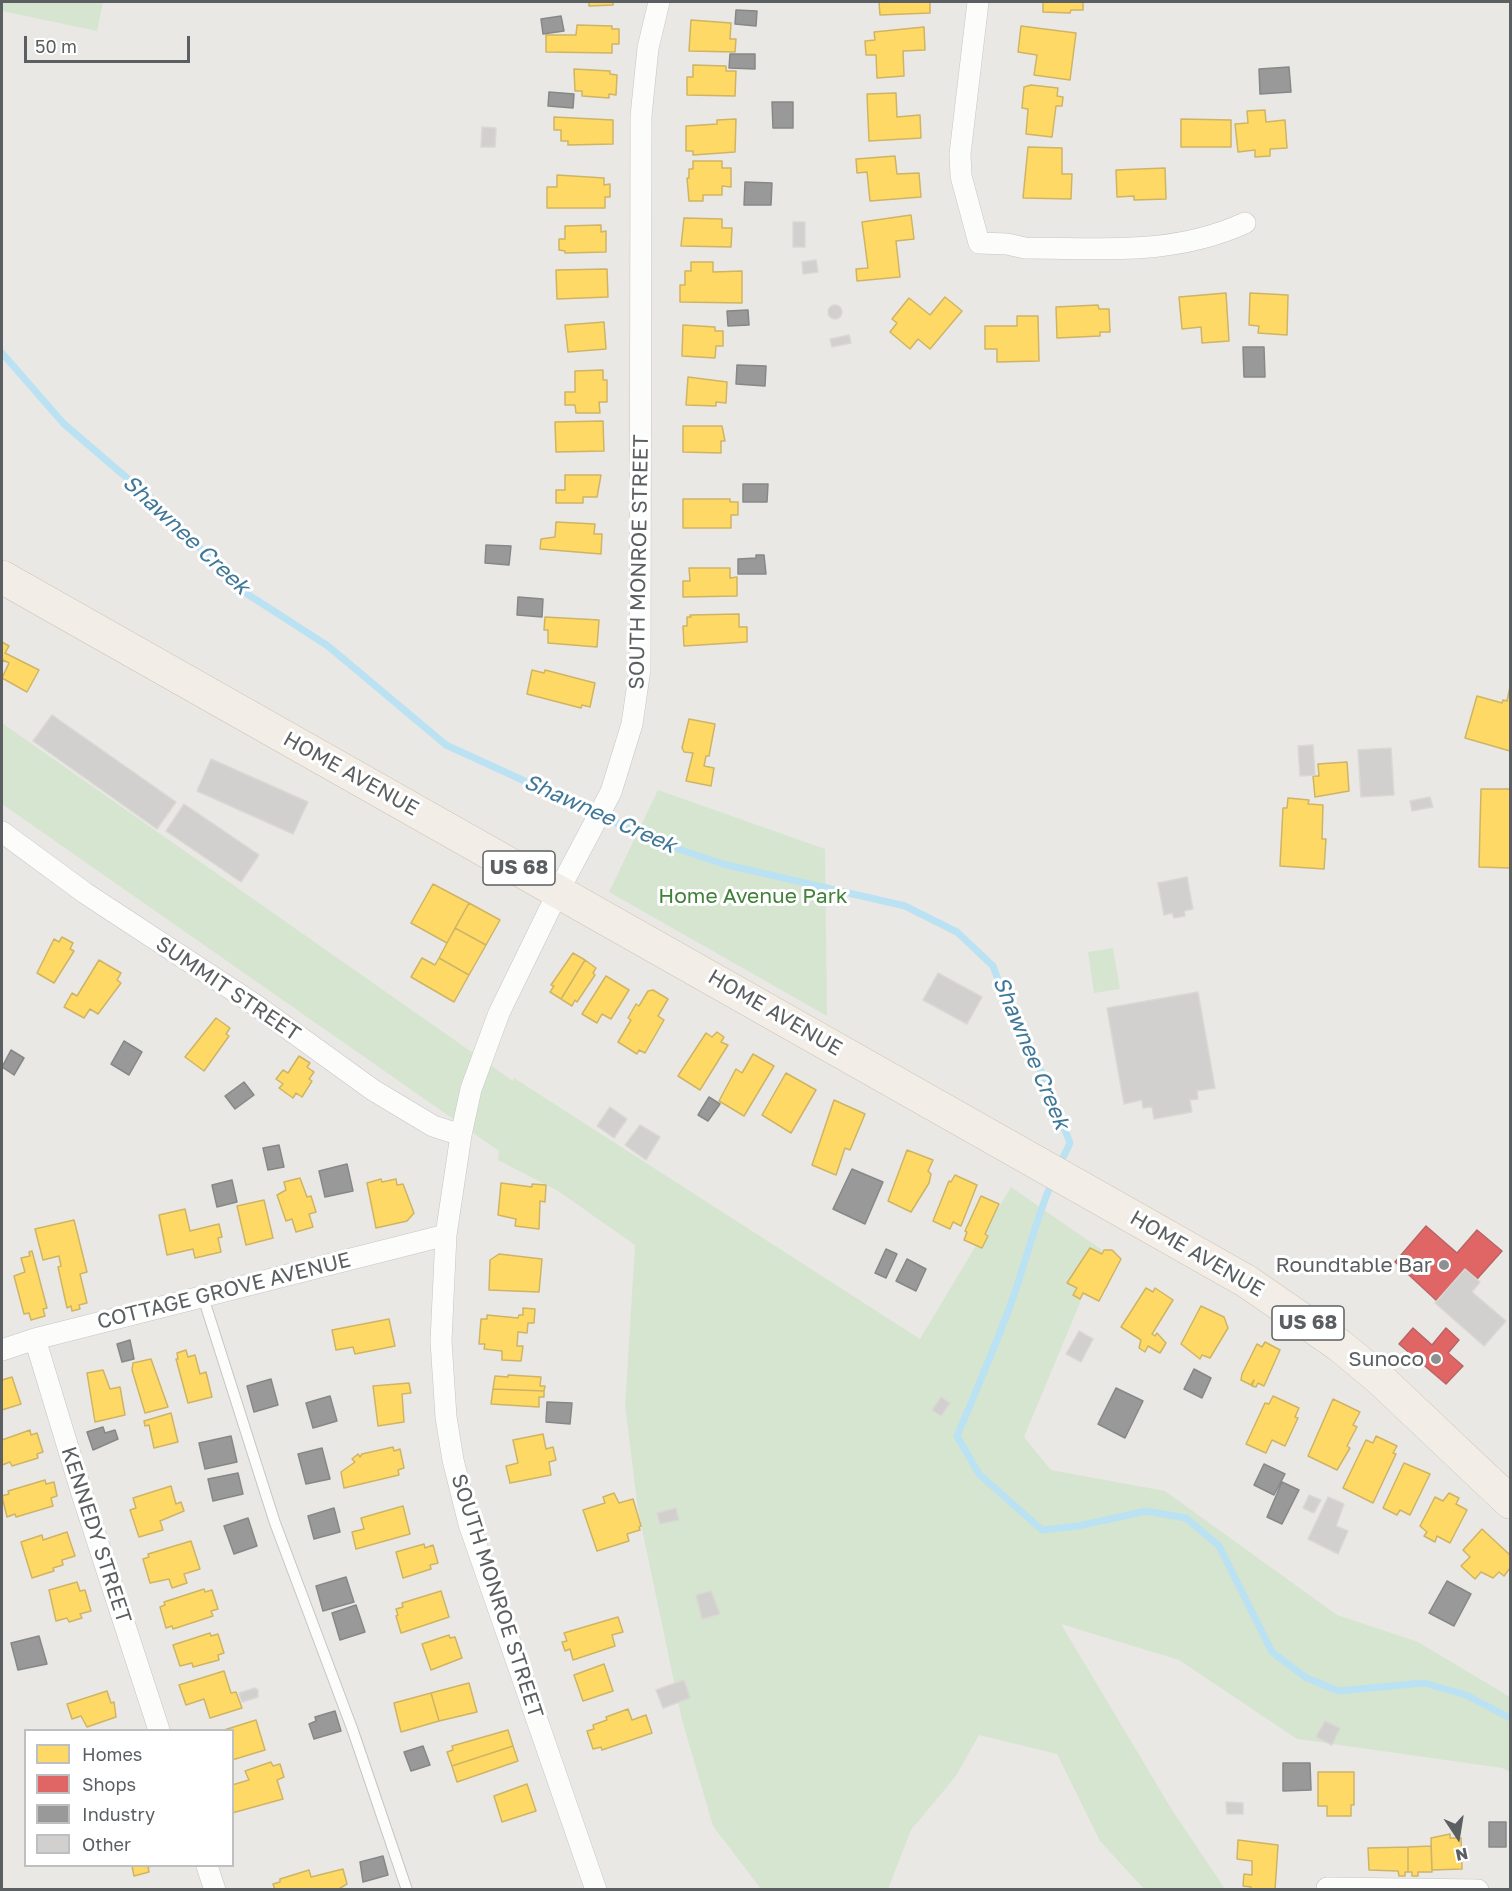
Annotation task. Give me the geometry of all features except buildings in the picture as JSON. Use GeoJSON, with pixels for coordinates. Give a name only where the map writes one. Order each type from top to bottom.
{"type":"FeatureCollection","features":[{"type":"Feature","properties":{"kind":"main road","name":"HOME AVENUE"},"geometry":{"type":"LineString","coordinates":[[2,576],[1246,1281],[1339,1345],[1380,1379],[1510,1502]]}},
{"type":"Feature","properties":{"kind":"street","name":"SOUTH MONROE STREET"},"geometry":{"type":"LineString","coordinates":[[597,1890],[460,1492],[443,1385],[441,1341],[447,1235],[461,1135],[471,1089],[486,1043],[559,890],[591,835],[611,792],[632,724],[640,669],[641,116],[648,48],[659,2]]}},
{"type":"Feature","properties":{"kind":"street"},"geometry":{"type":"LineString","coordinates":[[978,2],[960,154],[961,176],[979,243],[1007,244],[1025,248],[1165,247],[1208,238],[1245,223]]}},
{"type":"Feature","properties":{"kind":"street","name":"SUMMIT STREET"},"geometry":{"type":"LineString","coordinates":[[2,832],[85,893],[263,1011],[373,1090],[433,1126],[461,1135]]}},
{"type":"Feature","properties":{"kind":"street","name":"COTTAGE GROVE AVENUE"},"geometry":{"type":"LineString","coordinates":[[2,1350],[35,1339],[447,1235]]}},
{"type":"Feature","properties":{"kind":"street","name":"KENNEDY STREET"},"geometry":{"type":"LineString","coordinates":[[35,1339],[158,1729]]}},
{"type":"Feature","properties":{"kind":"street"},"geometry":{"type":"LineString","coordinates":[[207,1867],[215,1890]]}},
{"type":"Feature","properties":{"kind":"street"},"geometry":{"type":"LineString","coordinates":[[1327,1888],[1478,1890]]}},
{"type":"Feature","properties":{"kind":"lane"},"geometry":{"type":"LineString","coordinates":[[203,1297],[275,1523],[353,1731],[407,1890]]}},
{"type":"Feature","properties":{"kind":"green space"},"geometry":{"type":"Polygon","coordinates":[[[2,2],[103,2],[97,31],[2,11],[2,2]]]}},
{"type":"Feature","properties":{"kind":"green space"},"geometry":{"type":"Polygon","coordinates":[[[2,723],[513,1081],[514,1078],[920,1339],[1011,1187],[1102,1250],[1024,1437],[1051,1470],[1165,1491],[1337,1615],[1418,1642],[1510,1697],[1510,1772],[1502,1768],[1297,1739],[1179,1660],[1061,1624],[1172,1810],[1225,1889],[1144,1889],[1100,1841],[1057,1754],[979,1735],[956,1776],[911,1830],[888,1889],[761,1889],[713,1826],[682,1720],[638,1510],[625,1405],[635,1245],[558,1191],[498,1160],[499,1151],[2,804],[2,723]]]}},
{"type":"Feature","properties":{"kind":"green space","name":"Home Avenue Park"},"geometry":{"type":"Polygon","coordinates":[[[658,790],[825,849],[827,1016],[609,892],[658,790]]]}},
{"type":"Feature","properties":{"kind":"green space"},"geometry":{"type":"Polygon","coordinates":[[[1113,948],[1120,989],[1094,993],[1088,952],[1113,948]]]}},
{"type":"Feature","properties":{"kind":"waterway","name":"Shawnee Creek"},"geometry":{"type":"LineString","coordinates":[[2,353],[64,424],[155,502],[241,590],[328,646],[446,745],[660,843],[723,864],[905,906],[957,932],[993,966],[1011,1015],[1045,1079],[1070,1143],[1059,1166]]}},
{"type":"Feature","properties":{"kind":"waterway","name":"Shawnee Creek"},"geometry":{"type":"LineString","coordinates":[[1052,1182],[1019,1281],[987,1366],[957,1436],[979,1474],[1042,1530],[1078,1526],[1146,1511],[1186,1518],[1219,1546],[1272,1652],[1305,1677],[1338,1691],[1424,1683],[1466,1695],[1510,1718]]}},
{"type":"Feature","properties":{"kind":"place","name":"Roundtable Bar"},"geometry":{"type":"Point","coordinates":[1444,1265]}},
{"type":"Feature","properties":{"kind":"place","name":"Sunoco"},"geometry":{"type":"Point","coordinates":[1436,1359]}}]}
